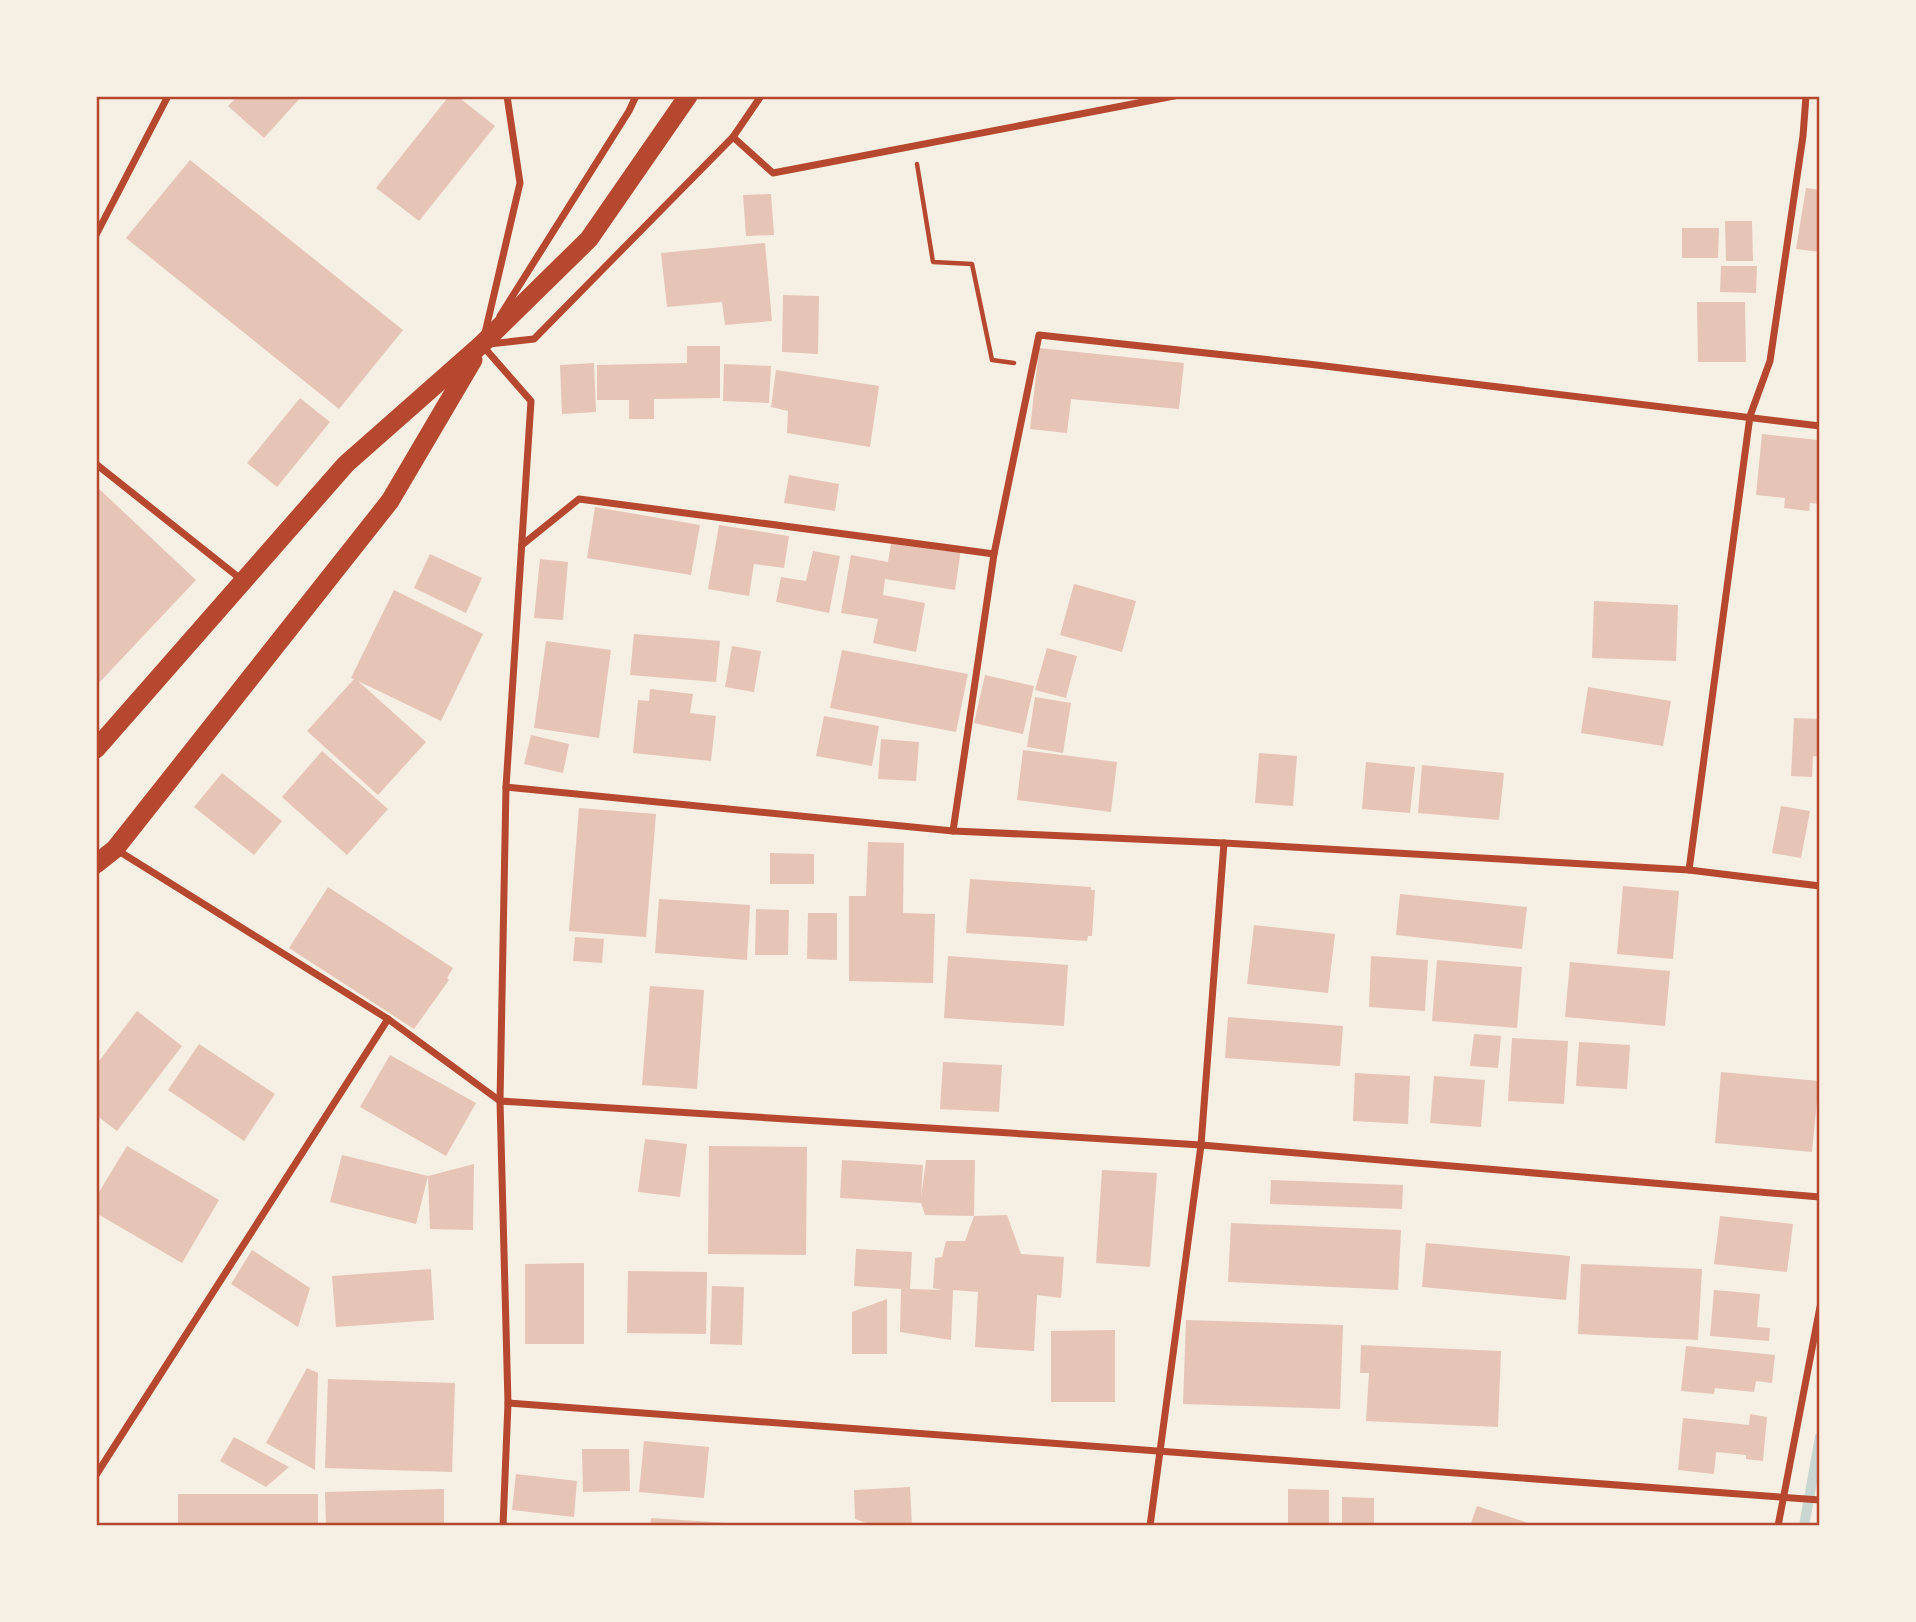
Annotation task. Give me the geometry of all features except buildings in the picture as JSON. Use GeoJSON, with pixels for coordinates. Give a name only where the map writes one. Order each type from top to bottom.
{"type":"FeatureCollection","features":[{"type":"Feature","properties":{"kind":"highway"},"geometry":{"type":"LineString","coordinates":[[96,749],[346,464],[482,344],[589,239],[688,96]]}},
{"type":"Feature","properties":{"kind":"highway"},"geometry":{"type":"LineString","coordinates":[[96,864],[116,849],[390,501],[482,344]]}},
{"type":"Feature","properties":{"kind":"street"},"geometry":{"type":"LineString","coordinates":[[96,235],[169,96]]}},
{"type":"Feature","properties":{"kind":"street"},"geometry":{"type":"LineString","coordinates":[[482,344],[520,183],[507,96]]}},
{"type":"Feature","properties":{"kind":"street"},"geometry":{"type":"LineString","coordinates":[[482,344],[636,96]]}},
{"type":"Feature","properties":{"kind":"street"},"geometry":{"type":"LineString","coordinates":[[482,344],[534,339],[733,136],[761,96]]}},
{"type":"Feature","properties":{"kind":"street"},"geometry":{"type":"LineString","coordinates":[[733,136],[773,173],[1174,96]]}},
{"type":"Feature","properties":{"kind":"street"},"geometry":{"type":"LineString","coordinates":[[1689,870],[1749,416],[1770,361],[1803,136],[1806,96]]}},
{"type":"Feature","properties":{"kind":"street"},"geometry":{"type":"LineString","coordinates":[[953,831],[994,554],[1039,335],[1820,426]]}},
{"type":"Feature","properties":{"kind":"street"},"geometry":{"type":"LineString","coordinates":[[482,344],[531,401],[506,787],[500,1101],[508,1403],[503,1526]]}},
{"type":"Feature","properties":{"kind":"street"},"geometry":{"type":"LineString","coordinates":[[96,464],[243,580]]}},
{"type":"Feature","properties":{"kind":"street"},"geometry":{"type":"LineString","coordinates":[[522,545],[579,499],[891,538],[994,554]]}},
{"type":"Feature","properties":{"kind":"street"},"geometry":{"type":"LineString","coordinates":[[506,787],[953,831],[1224,843],[1689,870],[1820,886]]}},
{"type":"Feature","properties":{"kind":"street"},"geometry":{"type":"LineString","coordinates":[[1150,1526],[1201,1145],[1224,843]]}},
{"type":"Feature","properties":{"kind":"street"},"geometry":{"type":"LineString","coordinates":[[116,849],[388,1019],[500,1101],[1201,1145],[1820,1197]]}},
{"type":"Feature","properties":{"kind":"street"},"geometry":{"type":"LineString","coordinates":[[96,1475],[388,1019]]}},
{"type":"Feature","properties":{"kind":"street"},"geometry":{"type":"LineString","coordinates":[[1778,1526],[1820,1307]]}},
{"type":"Feature","properties":{"kind":"street"},"geometry":{"type":"LineString","coordinates":[[508,1403],[1820,1500]]}},
{"type":"Feature","properties":{"kind":"path"},"geometry":{"type":"LineString","coordinates":[[914,146],[933,262],[972,264],[992,360],[1034,365]]}},
{"type":"Feature","properties":{"kind":"waterway"},"geometry":{"type":"LineString","coordinates":[[1804,1526],[1820,1437]]}}]}
